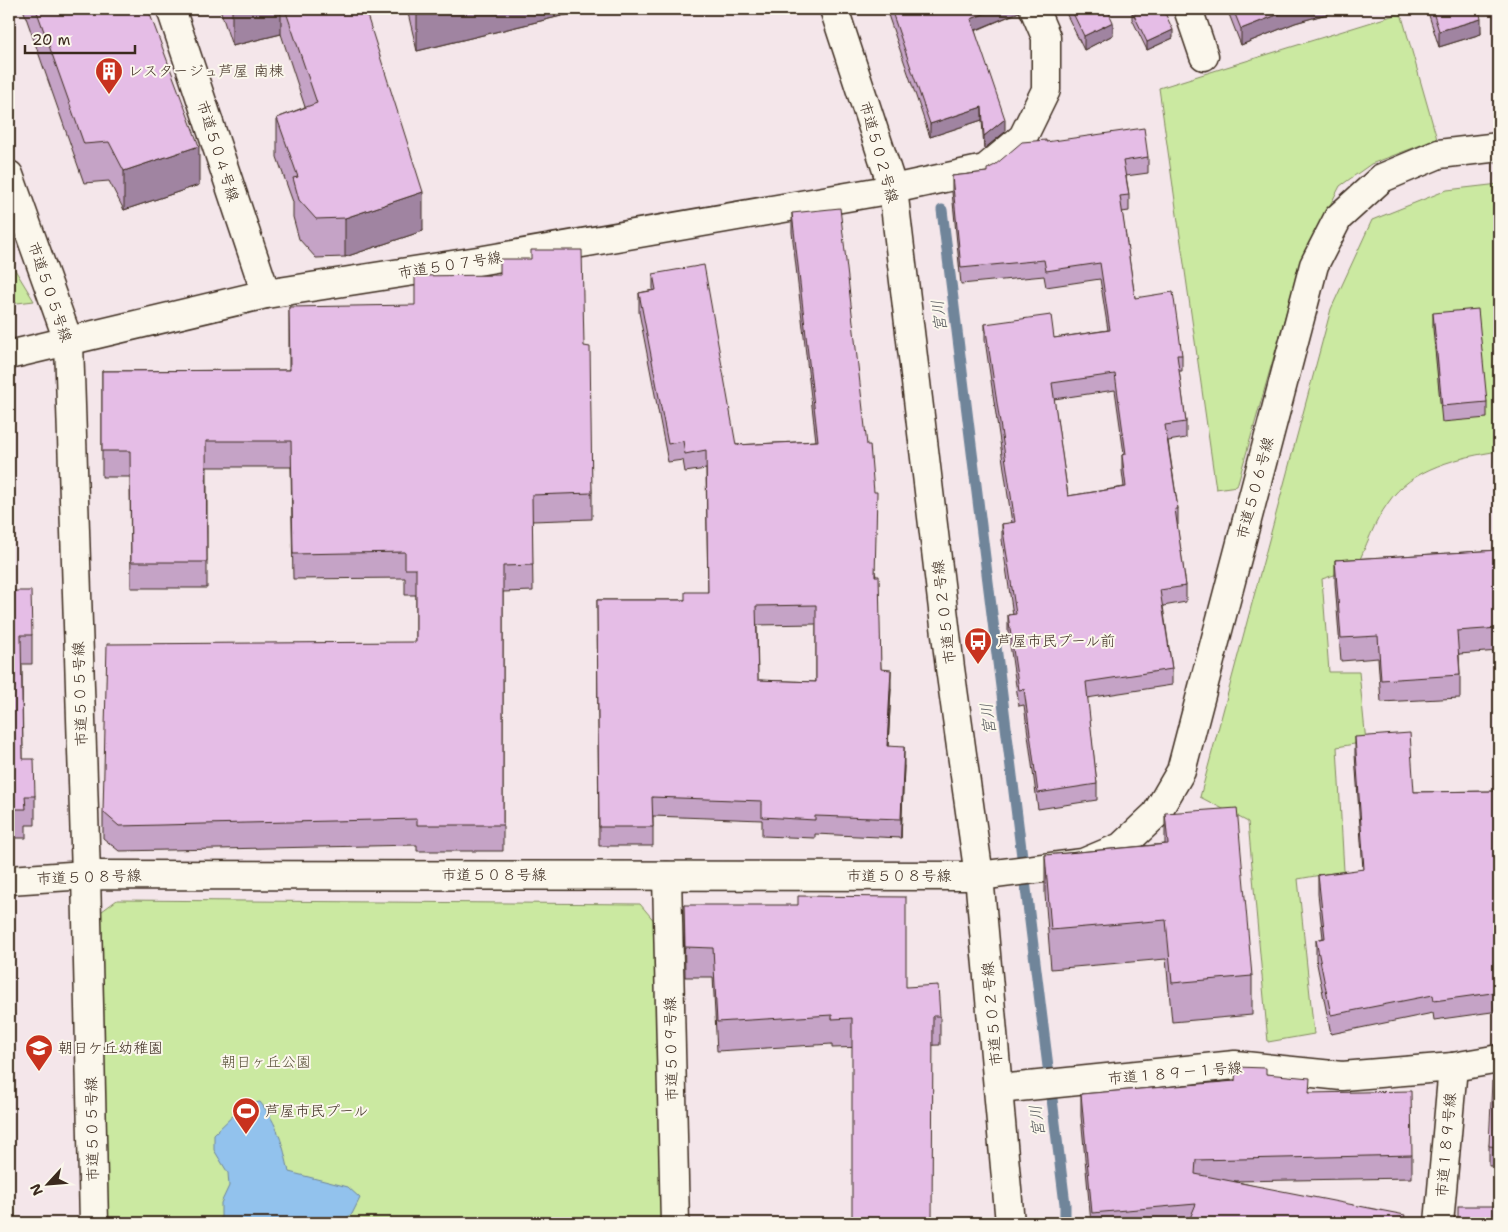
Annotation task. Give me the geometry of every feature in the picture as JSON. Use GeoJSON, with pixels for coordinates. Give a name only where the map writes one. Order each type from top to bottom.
{"type":"FeatureCollection","features":[{"type":"Feature","properties":{"kind":"street","name":"市道５０４号線"},"geometry":{"type":"LineString","coordinates":[[171,9],[266,294]]}},
{"type":"Feature","properties":{"kind":"street","name":"市道５０２号線"},"geometry":{"type":"LineString","coordinates":[[834,9],[894,189],[950,668],[989,875],[1012,1088],[1010,1223]]}},
{"type":"Feature","properties":{"kind":"street","name":"市道５０７号線"},"geometry":{"type":"LineString","coordinates":[[9,356],[266,294],[478,261],[894,189],[985,169],[1023,137],[1046,90],[1046,37],[1034,9]]}},
{"type":"Feature","properties":{"kind":"street"},"geometry":{"type":"LineString","coordinates":[[1188,9],[1204,56]]}},
{"type":"Feature","properties":{"kind":"street","name":"市道５０６号線"},"geometry":{"type":"LineString","coordinates":[[989,875],[1083,863],[1121,847],[1156,814],[1181,771],[1314,265],[1338,218],[1382,178],[1440,154],[1499,147]]}},
{"type":"Feature","properties":{"kind":"street","name":"市道５０５号線"},"geometry":{"type":"LineString","coordinates":[[9,175],[68,342],[86,875],[94,1223]]}},
{"type":"Feature","properties":{"kind":"street","name":"市道５０８号線"},"geometry":{"type":"LineString","coordinates":[[9,880],[86,875],[989,875]]}},
{"type":"Feature","properties":{"kind":"street","name":"市道５０９号線"},"geometry":{"type":"LineString","coordinates":[[667,876],[676,1223]]}},
{"type":"Feature","properties":{"kind":"street","name":"市道１８９－１号線"},"geometry":{"type":"LineString","coordinates":[[1012,1088],[1235,1065],[1342,1076],[1452,1067],[1499,1059]]}},
{"type":"Feature","properties":{"kind":"street","name":"市道１８９号線"},"geometry":{"type":"LineString","coordinates":[[1439,1223],[1452,1067]]}},
{"type":"Feature","properties":{"kind":"green space"},"geometry":{"type":"Polygon","coordinates":[[[1401,13],[1437,139],[1371,164],[1340,186],[1301,261],[1237,486],[1216,489],[1159,88],[1401,13]]]}},
{"type":"Feature","properties":{"kind":"green space"},"geometry":{"type":"Polygon","coordinates":[[[1499,184],[1499,451],[1468,457],[1438,466],[1410,481],[1398,491],[1383,510],[1356,568],[1322,579],[1329,672],[1359,672],[1366,742],[1337,747],[1344,871],[1298,879],[1314,1034],[1268,1042],[1248,822],[1200,797],[1331,309],[1372,220],[1447,190],[1499,184]]]}},
{"type":"Feature","properties":{"kind":"green space"},"geometry":{"type":"Polygon","coordinates":[[[9,260],[34,301],[9,304],[9,260]]]}},
{"type":"Feature","properties":{"kind":"green space","name":"朝日ヶ丘公園"},"geometry":{"type":"Polygon","coordinates":[[[117,900],[640,904],[656,923],[663,1223],[106,1223],[98,914],[117,900]]]}},
{"type":"Feature","properties":{"kind":"water"},"geometry":{"type":"Polygon","coordinates":[[[260,1102],[271,1118],[279,1135],[289,1172],[348,1187],[360,1198],[352,1214],[339,1223],[221,1223],[221,1203],[229,1186],[228,1173],[214,1150],[214,1134],[244,1105],[260,1102]]]}},
{"type":"Feature","properties":{"kind":"building","name":"レスタージュ芦屋 南棟"},"geometry":{"type":"Polygon","coordinates":[[[36,9],[148,9],[199,146],[124,171],[109,142],[84,144],[36,9]]]}},
{"type":"Feature","properties":{"kind":"building"},"geometry":{"type":"Polygon","coordinates":[[[285,9],[365,9],[423,192],[345,218],[316,219],[299,200],[293,178],[298,177],[277,118],[317,103],[285,9]]]}},
{"type":"Feature","properties":{"kind":"building"},"geometry":{"type":"Polygon","coordinates":[[[416,9],[430,9],[417,12],[416,9]]]}},
{"type":"Feature","properties":{"kind":"building"},"geometry":{"type":"Polygon","coordinates":[[[891,9],[996,9],[971,19],[1005,119],[984,136],[982,107],[930,124],[891,9]]]}},
{"type":"Feature","properties":{"kind":"building"},"geometry":{"type":"Polygon","coordinates":[[[1071,9],[1107,9],[1113,22],[1084,36],[1071,9]]]}},
{"type":"Feature","properties":{"kind":"building"},"geometry":{"type":"Polygon","coordinates":[[[1136,9],[1163,9],[1173,30],[1147,42],[1132,11],[1136,9]]]}},
{"type":"Feature","properties":{"kind":"building"},"geometry":{"type":"Polygon","coordinates":[[[1233,9],[1292,9],[1241,29],[1233,9]]]}},
{"type":"Feature","properties":{"kind":"building"},"geometry":{"type":"Polygon","coordinates":[[[1432,9],[1479,9],[1481,19],[1439,31],[1432,9]]]}},
{"type":"Feature","properties":{"kind":"building"},"geometry":{"type":"Polygon","coordinates":[[[1144,128],[1148,157],[1123,161],[1129,195],[1120,196],[1135,298],[1173,292],[1182,355],[1177,355],[1186,422],[1165,425],[1178,509],[1175,509],[1186,586],[1160,590],[1172,669],[1086,682],[1097,784],[1038,793],[1024,689],[1019,690],[1008,615],[1016,614],[1002,524],[1015,522],[985,324],[1051,315],[1054,338],[1110,330],[1100,263],[1046,271],[1044,260],[961,268],[952,176],[987,172],[987,169],[995,165],[1022,142],[1046,140],[1046,142],[1144,128]],[[1115,374],[1052,383],[1068,496],[1126,487],[1122,455],[1126,454],[1115,374]]]}},
{"type":"Feature","properties":{"kind":"building"},"geometry":{"type":"Polygon","coordinates":[[[840,208],[867,445],[870,445],[874,492],[877,492],[875,576],[879,576],[881,669],[891,670],[887,746],[904,747],[901,819],[815,816],[815,820],[762,817],[762,801],[652,797],[653,827],[599,827],[597,600],[685,600],[685,592],[708,592],[706,450],[685,454],[683,441],[668,444],[639,293],[656,290],[653,274],[704,265],[736,445],[818,441],[792,213],[840,208]],[[816,605],[756,606],[758,680],[816,682],[816,605]]]}},
{"type":"Feature","properties":{"kind":"building"},"geometry":{"type":"Polygon","coordinates":[[[531,250],[582,250],[584,346],[590,347],[592,493],[532,495],[533,565],[503,566],[503,825],[417,825],[417,819],[119,826],[103,812],[107,644],[416,642],[416,569],[405,569],[405,552],[293,554],[291,441],[206,441],[207,562],[131,562],[130,451],[102,451],[102,371],[290,370],[289,307],[415,305],[415,276],[500,275],[500,259],[531,259],[531,250]]]}},
{"type":"Feature","properties":{"kind":"building"},"geometry":{"type":"Polygon","coordinates":[[[1478,309],[1487,402],[1442,406],[1433,313],[1478,309]]]}},
{"type":"Feature","properties":{"kind":"building"},"geometry":{"type":"Polygon","coordinates":[[[1499,550],[1499,628],[1457,631],[1460,675],[1381,680],[1378,636],[1341,638],[1335,560],[1499,550]]]}},
{"type":"Feature","properties":{"kind":"building"},"geometry":{"type":"Polygon","coordinates":[[[9,591],[31,591],[32,635],[21,635],[23,759],[34,759],[35,796],[25,796],[26,809],[9,809],[9,591]]]}},
{"type":"Feature","properties":{"kind":"building"},"geometry":{"type":"Polygon","coordinates":[[[1410,733],[1414,792],[1499,791],[1499,992],[1434,1001],[1433,995],[1331,1015],[1316,940],[1325,938],[1318,875],[1364,869],[1355,737],[1410,733]]]}},
{"type":"Feature","properties":{"kind":"building"},"geometry":{"type":"Polygon","coordinates":[[[1237,808],[1252,976],[1172,983],[1166,920],[1051,930],[1045,855],[1168,844],[1165,813],[1237,808]]]}},
{"type":"Feature","properties":{"kind":"building"},"geometry":{"type":"Polygon","coordinates":[[[798,896],[906,897],[906,987],[938,985],[940,1016],[933,1016],[932,1223],[852,1223],[852,1018],[832,1019],[832,1015],[717,1022],[713,948],[685,947],[684,905],[798,905],[798,896]]]}},
{"type":"Feature","properties":{"kind":"building"},"geometry":{"type":"Polygon","coordinates":[[[1236,1067],[1266,1068],[1266,1074],[1310,1078],[1309,1093],[1411,1091],[1412,1155],[1196,1160],[1195,1174],[1405,1215],[1403,1223],[1188,1223],[1196,1204],[1092,1213],[1081,1094],[1235,1081],[1236,1067]]]}},
{"type":"Feature","properties":{"kind":"building"},"geometry":{"type":"Polygon","coordinates":[[[1492,1081],[1499,1082],[1499,1147],[1489,1146],[1492,1081]]]}},
{"type":"Feature","properties":{"kind":"building"},"geometry":{"type":"Polygon","coordinates":[[[1458,1206],[1499,1206],[1499,1223],[1458,1223],[1458,1206]]]}},
{"type":"Feature","properties":{"kind":"waterway","name":"宮川"},"geometry":{"type":"LineString","coordinates":[[942,210],[1065,1204],[1065,1223]]}},
{"type":"Feature","properties":{"kind":"place","name":"レスタージュ芦屋 南棟"},"geometry":{"type":"Point","coordinates":[109,95]}},
{"type":"Feature","properties":{"kind":"place","name":"芦屋市民プール前"},"geometry":{"type":"Point","coordinates":[978,665]}},
{"type":"Feature","properties":{"kind":"place","name":"朝日ケ丘幼稚園"},"geometry":{"type":"Point","coordinates":[39,1072]}},
{"type":"Feature","properties":{"kind":"place","name":"芦屋市民プール"},"geometry":{"type":"Point","coordinates":[246,1135]}}]}
